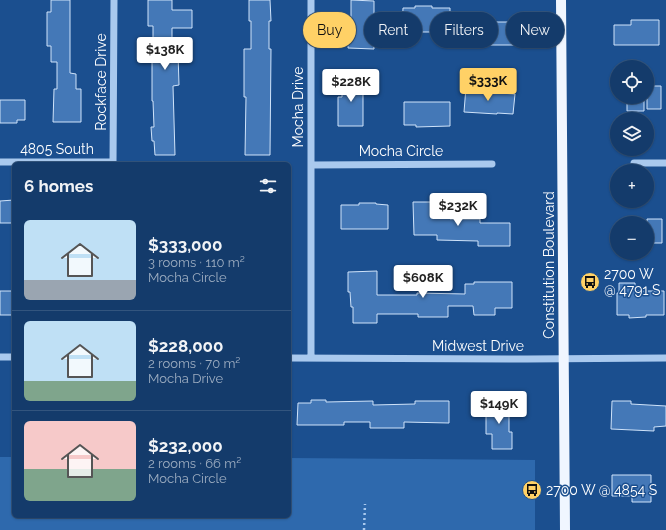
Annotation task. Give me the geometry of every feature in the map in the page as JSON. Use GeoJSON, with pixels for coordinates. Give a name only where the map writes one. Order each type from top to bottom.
{"type":"FeatureCollection","features":[{"type":"Feature","properties":{"kind":"main road","name":"Constitution Boulevard"},"geometry":{"type":"LineString","coordinates":[[561,0],[565,530]]}},
{"type":"Feature","properties":{"kind":"street","name":"Rockface Drive"},"geometry":{"type":"LineString","coordinates":[[114,0],[114,162]]}},
{"type":"Feature","properties":{"kind":"street","name":"Mocha Drive"},"geometry":{"type":"LineString","coordinates":[[310,358],[311,0]]}},
{"type":"Feature","properties":{"kind":"street","name":"4805 South"},"geometry":{"type":"LineString","coordinates":[[0,162],[12,162]]}},
{"type":"Feature","properties":{"kind":"street"},"geometry":{"type":"LineString","coordinates":[[634,163],[666,164]]}},
{"type":"Feature","properties":{"kind":"street","name":"Mocha Circle"},"geometry":{"type":"LineString","coordinates":[[311,165],[492,164]]}},
{"type":"Feature","properties":{"kind":"street"},"geometry":{"type":"LineString","coordinates":[[0,357],[12,357]]}},
{"type":"Feature","properties":{"kind":"street","name":"Midwest Drive"},"geometry":{"type":"LineString","coordinates":[[291,358],[666,358]]}},
{"type":"Feature","properties":{"kind":"path"},"geometry":{"type":"LineString","coordinates":[[364,530],[365,504]]}},
{"type":"Feature","properties":{"kind":"shaded area"},"geometry":{"type":"Polygon","coordinates":[[[0,457],[12,457],[12,518],[291,518],[291,458],[535,460],[535,530],[0,530],[0,457]]]}},
{"type":"Feature","properties":{"kind":"building"},"geometry":{"type":"Polygon","coordinates":[[[51,0],[70,0],[70,73],[76,74],[76,89],[81,89],[81,122],[53,122],[54,89],[57,89],[57,62],[51,62],[51,46],[47,46],[47,12],[51,12],[51,0]]]}},
{"type":"Feature","properties":{"kind":"building"},"geometry":{"type":"Polygon","coordinates":[[[148,0],[172,0],[172,10],[192,10],[192,28],[172,28],[172,53],[178,53],[179,85],[173,86],[175,155],[155,155],[154,141],[152,141],[151,127],[154,127],[152,101],[153,26],[148,26],[148,0]]]}},
{"type":"Feature","properties":{"kind":"building"},"geometry":{"type":"Polygon","coordinates":[[[249,0],[270,0],[270,155],[245,155],[246,97],[244,97],[244,49],[251,49],[249,0]]]}},
{"type":"Feature","properties":{"kind":"building"},"geometry":{"type":"Polygon","coordinates":[[[351,0],[374,1],[374,12],[364,12],[364,48],[374,49],[348,48],[356,48],[356,12],[351,12],[351,0]]]}},
{"type":"Feature","properties":{"kind":"building"},"geometry":{"type":"Polygon","coordinates":[[[415,6],[432,6],[432,8],[450,8],[450,12],[430,12],[430,32],[422,32],[422,12],[403,12],[403,8],[415,8],[415,6]]]}},
{"type":"Feature","properties":{"kind":"building"},"geometry":{"type":"Polygon","coordinates":[[[631,20],[659,20],[659,45],[614,45],[614,25],[631,25],[631,20]]]}},
{"type":"Feature","properties":{"kind":"building"},"geometry":{"type":"Polygon","coordinates":[[[498,22],[506,22],[506,45],[498,45],[498,22]]]}},
{"type":"Feature","properties":{"kind":"building"},"geometry":{"type":"Polygon","coordinates":[[[342,79],[363,79],[363,126],[338,126],[338,97],[342,97],[342,79]]]}},
{"type":"Feature","properties":{"kind":"building"},"geometry":{"type":"Polygon","coordinates":[[[654,86],[661,86],[661,109],[647,109],[647,104],[654,104],[654,86]]]}},
{"type":"Feature","properties":{"kind":"building"},"geometry":{"type":"Polygon","coordinates":[[[466,87],[499,90],[499,93],[515,94],[513,114],[464,112],[466,87]]]}},
{"type":"Feature","properties":{"kind":"building"},"geometry":{"type":"Polygon","coordinates":[[[0,100],[25,100],[25,120],[17,120],[17,123],[0,123],[0,100]]]}},
{"type":"Feature","properties":{"kind":"building"},"geometry":{"type":"Polygon","coordinates":[[[404,102],[450,102],[450,126],[416,127],[416,125],[404,125],[404,102]]]}},
{"type":"Feature","properties":{"kind":"building"},"geometry":{"type":"Polygon","coordinates":[[[627,104],[644,104],[644,111],[627,111],[627,104]]]}},
{"type":"Feature","properties":{"kind":"building"},"geometry":{"type":"Polygon","coordinates":[[[12,200],[12,223],[0,223],[0,201],[12,200]]]}},
{"type":"Feature","properties":{"kind":"building"},"geometry":{"type":"Polygon","coordinates":[[[413,202],[435,202],[435,208],[450,208],[450,219],[480,219],[480,223],[510,223],[510,246],[478,246],[478,241],[437,240],[437,235],[414,235],[413,202]]]}},
{"type":"Feature","properties":{"kind":"building"},"geometry":{"type":"Polygon","coordinates":[[[359,203],[388,205],[388,229],[341,229],[341,205],[359,205],[359,203]]]}},
{"type":"Feature","properties":{"kind":"building"},"geometry":{"type":"Polygon","coordinates":[[[654,219],[662,219],[662,243],[654,243],[654,219]]]}},
{"type":"Feature","properties":{"kind":"building"},"geometry":{"type":"Polygon","coordinates":[[[377,271],[377,295],[417,295],[417,293],[465,294],[465,284],[474,284],[474,282],[512,282],[512,308],[495,308],[495,315],[474,315],[473,306],[448,306],[448,317],[418,317],[418,314],[377,314],[377,323],[353,323],[353,307],[351,307],[350,292],[348,292],[348,272],[377,271]]]}},
{"type":"Feature","properties":{"kind":"building"},"geometry":{"type":"Polygon","coordinates":[[[619,283],[635,283],[635,291],[664,291],[664,315],[646,315],[646,317],[629,318],[629,315],[617,315],[617,293],[619,293],[619,283]]]}},
{"type":"Feature","properties":{"kind":"building"},"geometry":{"type":"Polygon","coordinates":[[[0,291],[12,291],[12,315],[0,315],[0,291]]]}},
{"type":"Feature","properties":{"kind":"building"},"geometry":{"type":"Polygon","coordinates":[[[311,400],[326,400],[326,402],[373,401],[373,405],[415,404],[415,401],[449,401],[449,423],[404,422],[404,428],[370,428],[370,422],[344,422],[344,425],[297,425],[298,403],[311,403],[311,400]]]}},
{"type":"Feature","properties":{"kind":"building"},"geometry":{"type":"Polygon","coordinates":[[[612,401],[631,401],[631,404],[666,406],[666,426],[654,427],[654,431],[611,429],[612,401]]]}},
{"type":"Feature","properties":{"kind":"building"},"geometry":{"type":"Polygon","coordinates":[[[486,402],[509,402],[509,432],[512,432],[512,449],[492,449],[492,434],[486,434],[486,402]]]}},
{"type":"Feature","properties":{"kind":"building"},"geometry":{"type":"Polygon","coordinates":[[[612,475],[651,475],[651,502],[632,502],[632,496],[612,496],[612,475]]]}},
{"type":"Feature","properties":{"kind":"place","name":"2700 W @ 4791 S"},"geometry":{"type":"Point","coordinates":[590,282]}},
{"type":"Feature","properties":{"kind":"place","name":"2700 W @ 4854 S"},"geometry":{"type":"Point","coordinates":[532,490]}}]}
